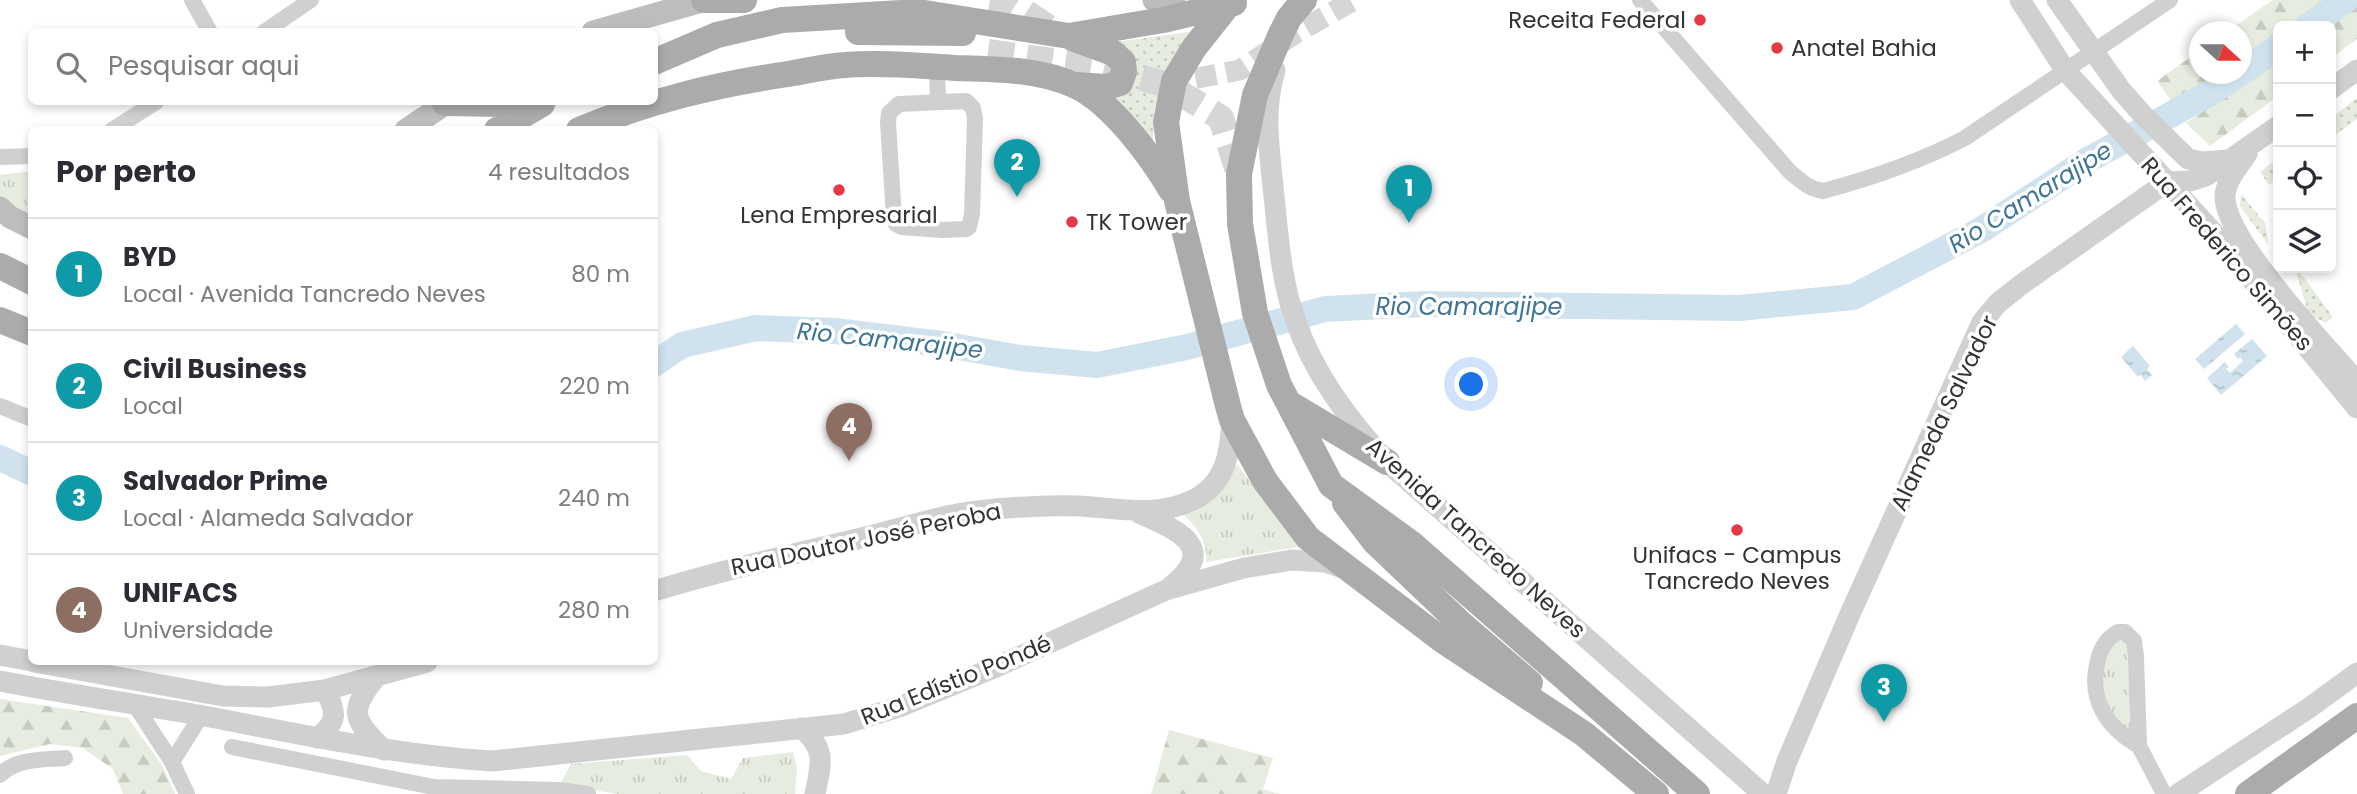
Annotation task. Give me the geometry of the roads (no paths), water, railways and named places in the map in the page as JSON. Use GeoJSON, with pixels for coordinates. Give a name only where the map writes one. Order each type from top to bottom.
{"type":"FeatureCollection","features":[{"type":"Feature","properties":{"kind":"main road"},"geometry":{"type":"LineString","coordinates":[[603,28],[657,7],[705,0],[744,0]]}},
{"type":"Feature","properties":{"kind":"main road"},"geometry":{"type":"LineString","coordinates":[[1154,0],[1188,14]]}},
{"type":"Feature","properties":{"kind":"main road"},"geometry":{"type":"LineString","coordinates":[[1069,36],[1188,14],[1235,2]]}},
{"type":"Feature","properties":{"kind":"main road"},"geometry":{"type":"LineString","coordinates":[[1235,2],[1194,48],[1174,81],[1166,122],[1177,201],[1230,413],[1265,481],[1308,538],[1442,640],[1584,734]]}},
{"type":"Feature","properties":{"kind":"main road","name":"Avenida Tancredo Neves"},"geometry":{"type":"LineString","coordinates":[[1297,9],[1267,62],[1259,84],[1245,137],[1239,174],[1240,224],[1255,313],[1284,394],[1331,485],[1422,552],[1697,794]]}},
{"type":"Feature","properties":{"kind":"main road"},"geometry":{"type":"LineString","coordinates":[[666,57],[717,35],[782,20],[918,12],[1069,36],[1113,53],[1123,62],[1124,72],[1119,83],[1106,87],[1076,86],[1019,70],[845,65]]}},
{"type":"Feature","properties":{"kind":"main road"},"geometry":{"type":"LineString","coordinates":[[658,101],[743,80],[989,43],[857,32],[795,36],[666,57]]}},
{"type":"Feature","properties":{"kind":"main road"},"geometry":{"type":"LineString","coordinates":[[1076,86],[1104,105],[1139,142],[1159,169],[1177,201]]}},
{"type":"Feature","properties":{"kind":"main road"},"geometry":{"type":"LineString","coordinates":[[412,126],[442,105]]}},
{"type":"Feature","properties":{"kind":"main road"},"geometry":{"type":"LineString","coordinates":[[503,126],[541,105]]}},
{"type":"Feature","properties":{"kind":"main road"},"geometry":{"type":"LineString","coordinates":[[589,126],[644,105]]}},
{"type":"Feature","properties":{"kind":"main road"},"geometry":{"type":"LineString","coordinates":[[0,208],[10,217],[28,226]]}},
{"type":"Feature","properties":{"kind":"main road"},"geometry":{"type":"LineString","coordinates":[[0,266],[28,280]]}},
{"type":"Feature","properties":{"kind":"main road"},"geometry":{"type":"LineString","coordinates":[[0,320],[28,331]]}},
{"type":"Feature","properties":{"kind":"main road"},"geometry":{"type":"LineString","coordinates":[[1284,394],[1387,462]]}},
{"type":"Feature","properties":{"kind":"main road"},"geometry":{"type":"LineString","coordinates":[[1331,485],[1375,542],[1584,734],[1656,794]]}},
{"type":"Feature","properties":{"kind":"main road"},"geometry":{"type":"LineString","coordinates":[[2248,794],[2357,716]]}},
{"type":"Feature","properties":{"kind":"street"},"geometry":{"type":"LineString","coordinates":[[192,0],[208,28]]}},
{"type":"Feature","properties":{"kind":"street"},"geometry":{"type":"LineString","coordinates":[[270,28],[311,0]]}},
{"type":"Feature","properties":{"kind":"street"},"geometry":{"type":"LineString","coordinates":[[1640,0],[1790,172],[1813,190],[1823,191],[1942,150],[1965,138],[2169,0]]}},
{"type":"Feature","properties":{"kind":"street","name":"Rua Frederico Simões"},"geometry":{"type":"LineString","coordinates":[[2020,0],[2065,70],[2213,232],[2357,408]]}},
{"type":"Feature","properties":{"kind":"street","name":"Rua Frederico Simões"},"geometry":{"type":"LineString","coordinates":[[2057,0],[2121,90],[2188,159],[2203,162],[2230,160]]}},
{"type":"Feature","properties":{"kind":"street","name":"Avenida Tancredo Neves"},"geometry":{"type":"LineString","coordinates":[[1297,9],[1267,103],[1267,130],[1282,264],[1295,320],[1318,371],[1356,428],[1387,462],[1763,794]]}},
{"type":"Feature","properties":{"kind":"street"},"geometry":{"type":"LineString","coordinates":[[937,67],[938,102]]}},
{"type":"Feature","properties":{"kind":"street"},"geometry":{"type":"LineString","coordinates":[[2336,86],[2357,71]]}},
{"type":"Feature","properties":{"kind":"street"},"geometry":{"type":"LineString","coordinates":[[938,102],[966,102],[973,108],[972,214],[967,229],[908,228],[896,224],[894,218],[889,113],[899,104],[938,102]]}},
{"type":"Feature","properties":{"kind":"street"},"geometry":{"type":"LineString","coordinates":[[118,126],[151,105]]}},
{"type":"Feature","properties":{"kind":"street","name":"Alameda Salvador"},"geometry":{"type":"LineString","coordinates":[[1776,794],[1787,761],[1850,614],[1982,322],[2006,297],[2167,182],[2190,181],[2206,176],[2273,130]]}},
{"type":"Feature","properties":{"kind":"street","name":"Rua Frederico Simões"},"geometry":{"type":"LineString","coordinates":[[2257,141],[2232,174],[2225,193],[2226,208],[2255,262],[2357,382]]}},
{"type":"Feature","properties":{"kind":"street"},"geometry":{"type":"LineString","coordinates":[[0,157],[28,156]]}},
{"type":"Feature","properties":{"kind":"street"},"geometry":{"type":"LineString","coordinates":[[2213,232],[2255,262]]}},
{"type":"Feature","properties":{"kind":"street"},"geometry":{"type":"LineString","coordinates":[[2335,380],[2342,383],[2357,399]]}},
{"type":"Feature","properties":{"kind":"street"},"geometry":{"type":"LineString","coordinates":[[0,406],[28,417]]}},
{"type":"Feature","properties":{"kind":"street","name":"Rua Doutor José Peroba"},"geometry":{"type":"LineString","coordinates":[[658,590],[723,570],[974,511],[1022,506],[1079,506],[1138,512],[1175,509],[1197,499],[1222,475],[1230,452],[1230,413]]}},
{"type":"Feature","properties":{"kind":"street"},"geometry":{"type":"LineString","coordinates":[[1138,512],[1170,526],[1183,534],[1192,545],[1193,558],[1187,570],[1166,590]]}},
{"type":"Feature","properties":{"kind":"street","name":"Rua Edístio Pondé"},"geometry":{"type":"LineString","coordinates":[[0,681],[384,750],[492,761],[844,724],[898,708],[959,683],[1166,590],[1244,568],[1292,560],[1325,562],[1348,570]]}},
{"type":"Feature","properties":{"kind":"street"},"geometry":{"type":"LineString","coordinates":[[2139,746],[2128,740],[2110,723],[2097,700],[2095,680],[2098,660],[2104,644],[2118,632],[2125,632],[2134,641],[2139,746],[2164,794]]}},
{"type":"Feature","properties":{"kind":"street"},"geometry":{"type":"LineString","coordinates":[[0,655],[28,660]]}},
{"type":"Feature","properties":{"kind":"street"},"geometry":{"type":"LineString","coordinates":[[55,665],[223,696],[268,696],[325,690],[417,665]]}},
{"type":"Feature","properties":{"kind":"street"},"geometry":{"type":"LineString","coordinates":[[2178,794],[2309,708],[2357,673]]}},
{"type":"Feature","properties":{"kind":"street"},"geometry":{"type":"LineString","coordinates":[[376,677],[361,696],[356,714],[362,728],[384,750]]}},
{"type":"Feature","properties":{"kind":"street"},"geometry":{"type":"LineString","coordinates":[[317,738],[333,722],[334,706],[325,690]]}},
{"type":"Feature","properties":{"kind":"street"},"geometry":{"type":"LineString","coordinates":[[135,705],[172,762],[187,794]]}},
{"type":"Feature","properties":{"kind":"street"},"geometry":{"type":"LineString","coordinates":[[172,762],[201,716]]}},
{"type":"Feature","properties":{"kind":"street"},"geometry":{"type":"LineString","coordinates":[[815,794],[821,768],[844,724]]}},
{"type":"Feature","properties":{"kind":"street"},"geometry":{"type":"LineString","coordinates":[[801,728],[819,747],[821,768]]}},
{"type":"Feature","properties":{"kind":"street"},"geometry":{"type":"LineString","coordinates":[[232,747],[433,790],[491,788],[559,790],[588,794]]}},
{"type":"Feature","properties":{"kind":"street"},"geometry":{"type":"LineString","coordinates":[[2,773],[27,761],[65,758]]}},
{"type":"Feature","properties":{"kind":"street"},"geometry":{"type":"LineString","coordinates":[[491,788],[507,794]]}},
{"type":"Feature","properties":{"kind":"water"},"geometry":{"type":"Polygon","coordinates":[[[2236,324],[2245,334],[2204,369],[2195,359],[2236,324]]]}},
{"type":"Feature","properties":{"kind":"water"},"geometry":{"type":"Polygon","coordinates":[[[2252,339],[2267,356],[2221,395],[2207,378],[2225,362],[2230,373],[2243,361],[2234,354],[2252,339]]]}},
{"type":"Feature","properties":{"kind":"water"},"geometry":{"type":"Polygon","coordinates":[[[2133,346],[2150,366],[2147,369],[2152,375],[2145,381],[2141,375],[2138,377],[2121,357],[2133,346]]]}},
{"type":"Feature","properties":{"kind":"waterway","name":"Rio Camarajipe"},"geometry":{"type":"LineString","coordinates":[[2315,21],[2346,0]]}},
{"type":"Feature","properties":{"kind":"waterway","name":"Rio Camarajipe"},"geometry":{"type":"LineString","coordinates":[[2252,65],[2273,50]]}},
{"type":"Feature","properties":{"kind":"waterway","name":"Rio Camarajipe"},"geometry":{"type":"LineString","coordinates":[[658,361],[682,345],[756,328],[835,331],[942,344],[1020,358],[1097,365],[1187,347],[1325,309],[1423,304],[1739,308],[1853,297],[1981,230],[2088,160],[2224,84]]}},
{"type":"Feature","properties":{"kind":"waterway","name":"Rio Camarajipe"},"geometry":{"type":"LineString","coordinates":[[0,458],[28,471]]}},
{"type":"Feature","properties":{"kind":"tunnel"},"geometry":{"type":"LineString","coordinates":[[990,0],[1013,4],[1061,36]]}},
{"type":"Feature","properties":{"kind":"tunnel"},"geometry":{"type":"LineString","coordinates":[[1165,84],[1240,70],[1296,33],[1354,0]]}},
{"type":"Feature","properties":{"kind":"tunnel"},"geometry":{"type":"LineString","coordinates":[[988,52],[1096,67],[1165,84],[1221,118],[1239,174]]}},
{"type":"Feature","properties":{"kind":"place","name":"Receita Federal"},"geometry":{"type":"Point","coordinates":[1700,20]}},
{"type":"Feature","properties":{"kind":"place","name":"Anatel Bahia"},"geometry":{"type":"Point","coordinates":[1777,48]}},
{"type":"Feature","properties":{"kind":"place","name":"Lena Empresarial"},"geometry":{"type":"Point","coordinates":[839,190]}},
{"type":"Feature","properties":{"kind":"place","name":"Civil Business"},"geometry":{"type":"Point","coordinates":[1017,197]}},
{"type":"Feature","properties":{"kind":"place","name":"TK Tower"},"geometry":{"type":"Point","coordinates":[1072,222]}},
{"type":"Feature","properties":{"kind":"place","name":"BYD"},"geometry":{"type":"Point","coordinates":[1409,223]}},
{"type":"Feature","properties":{"kind":"place","name":"UNIFACS"},"geometry":{"type":"Point","coordinates":[849,461]}},
{"type":"Feature","properties":{"kind":"place","name":"Unifacs - Campus Tancredo Neves"},"geometry":{"type":"Point","coordinates":[1737,530]}},
{"type":"Feature","properties":{"kind":"place","name":"Salvador Prime"},"geometry":{"type":"Point","coordinates":[1884,722]}}]}
